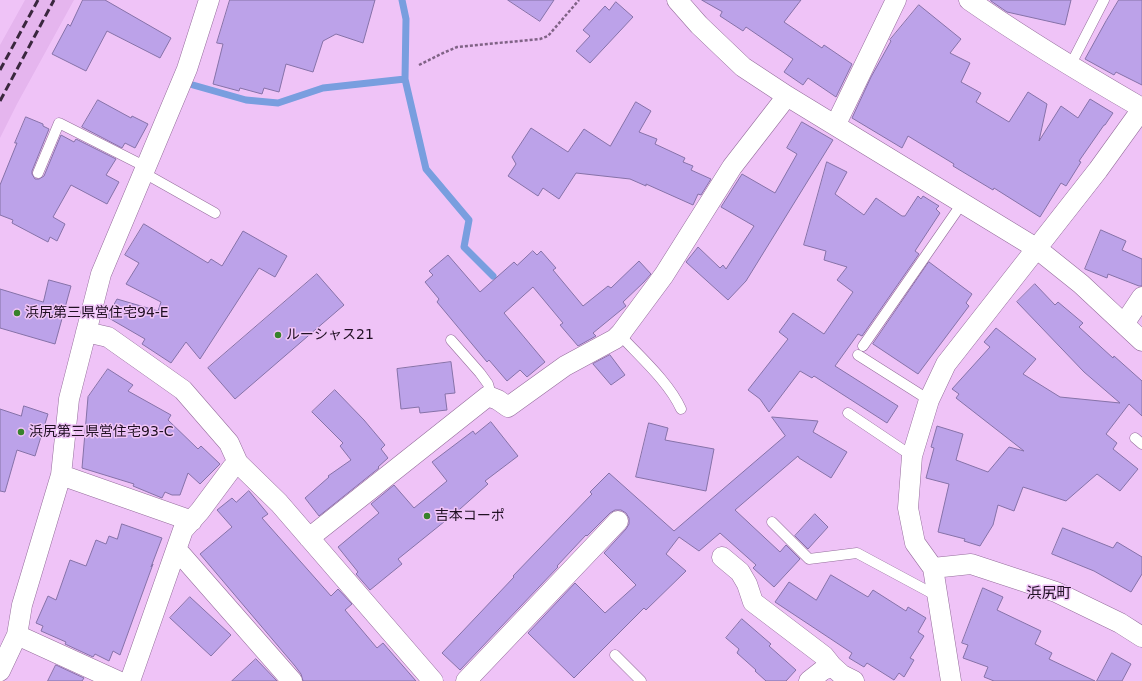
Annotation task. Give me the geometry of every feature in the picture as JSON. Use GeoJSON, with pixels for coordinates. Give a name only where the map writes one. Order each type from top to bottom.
{"type":"FeatureCollection","features":[{"type":"Feature","properties":{"kind":"street"},"geometry":{"type":"LineString","coordinates":[[0,670],[17,635],[22,605],[60,475],[69,399],[101,274],[187,69],[209,0]]}},
{"type":"Feature","properties":{"kind":"street"},"geometry":{"type":"LineString","coordinates":[[677,0],[699,25],[743,67],[787,96],[836,124],[1036,248],[1081,284],[1142,341]]}},
{"type":"Feature","properties":{"kind":"street"},"geometry":{"type":"LineString","coordinates":[[836,124],[896,0]]}},
{"type":"Feature","properties":{"kind":"street"},"geometry":{"type":"LineString","coordinates":[[951,681],[932,568],[915,543],[908,508],[912,456],[930,400],[946,364],[1098,170],[1142,109],[998,21],[969,0]]}},
{"type":"Feature","properties":{"kind":"street"},"geometry":{"type":"LineString","coordinates":[[309,538],[488,396],[508,407],[565,366],[615,339],[664,275],[732,167],[787,96]]}},
{"type":"Feature","properties":{"kind":"street"},"geometry":{"type":"LineString","coordinates":[[1124,324],[1142,297]]}},
{"type":"Feature","properties":{"kind":"street"},"geometry":{"type":"LineString","coordinates":[[86,332],[108,337],[183,390],[229,443],[238,463],[279,504],[434,681]]}},
{"type":"Feature","properties":{"kind":"street"},"geometry":{"type":"LineString","coordinates":[[130,681],[183,530],[192,521],[232,468],[238,463]]}},
{"type":"Feature","properties":{"kind":"street"},"geometry":{"type":"LineString","coordinates":[[60,475],[192,521]]}},
{"type":"Feature","properties":{"kind":"street"},"geometry":{"type":"LineString","coordinates":[[466,681],[618,521]]}},
{"type":"Feature","properties":{"kind":"street"},"geometry":{"type":"LineString","coordinates":[[176,550],[292,681]]}},
{"type":"Feature","properties":{"kind":"street"},"geometry":{"type":"LineString","coordinates":[[722,557],[740,572],[747,584],[754,602],[824,656],[842,675],[854,681]]}},
{"type":"Feature","properties":{"kind":"street"},"geometry":{"type":"LineString","coordinates":[[932,568],[971,564],[1056,592],[1120,623],[1142,638]]}},
{"type":"Feature","properties":{"kind":"street"},"geometry":{"type":"LineString","coordinates":[[17,635],[118,681]]}},
{"type":"Feature","properties":{"kind":"street"},"geometry":{"type":"LineString","coordinates":[[809,681],[823,670],[832,666]]}},
{"type":"Feature","properties":{"kind":"lane"},"geometry":{"type":"LineString","coordinates":[[1070,66],[1104,0]]}},
{"type":"Feature","properties":{"kind":"lane"},"geometry":{"type":"LineString","coordinates":[[38,173],[59,123],[145,170],[216,213]]}},
{"type":"Feature","properties":{"kind":"lane"},"geometry":{"type":"LineString","coordinates":[[863,346],[963,202]]}},
{"type":"Feature","properties":{"kind":"lane"},"geometry":{"type":"LineString","coordinates":[[619,334],[667,386],[676,397],[681,409]]}},
{"type":"Feature","properties":{"kind":"lane"},"geometry":{"type":"LineString","coordinates":[[451,340],[488,384],[492,398]]}},
{"type":"Feature","properties":{"kind":"lane"},"geometry":{"type":"LineString","coordinates":[[858,355],[930,400]]}},
{"type":"Feature","properties":{"kind":"lane"},"geometry":{"type":"LineString","coordinates":[[848,413],[912,456]]}},
{"type":"Feature","properties":{"kind":"lane"},"geometry":{"type":"LineString","coordinates":[[772,522],[809,559],[857,553],[937,596]]}},
{"type":"Feature","properties":{"kind":"lane"},"geometry":{"type":"LineString","coordinates":[[615,655],[641,681]]}},
{"type":"Feature","properties":{"kind":"path"},"geometry":{"type":"LineString","coordinates":[[419,65],[457,47],[540,39],[548,36],[579,0]]}},
{"type":"Feature","properties":{"kind":"shaded area"},"geometry":{"type":"Polygon","coordinates":[[[25,0],[74,0],[0,138],[0,45],[25,0]]]}},
{"type":"Feature","properties":{"kind":"building"},"geometry":{"type":"Polygon","coordinates":[[[83,0],[105,0],[171,38],[160,58],[107,31],[86,71],[52,54],[68,24],[70,26],[83,0]]]}},
{"type":"Feature","properties":{"kind":"building"},"geometry":{"type":"Polygon","coordinates":[[[230,0],[375,0],[363,43],[336,34],[323,41],[313,72],[286,64],[279,92],[264,88],[262,94],[240,88],[239,91],[213,84],[223,44],[217,43],[230,0]]]}},
{"type":"Feature","properties":{"kind":"building"},"geometry":{"type":"Polygon","coordinates":[[[508,0],[554,0],[540,21],[508,0]]]}},
{"type":"Feature","properties":{"kind":"building"},"geometry":{"type":"Polygon","coordinates":[[[702,0],[801,0],[784,22],[822,48],[824,45],[852,64],[836,97],[808,78],[803,85],[784,72],[793,59],[746,27],[743,31],[720,16],[722,12],[702,0]]]}},
{"type":"Feature","properties":{"kind":"building"},"geometry":{"type":"Polygon","coordinates":[[[991,0],[1071,0],[1065,25],[1007,12],[991,0]]]}},
{"type":"Feature","properties":{"kind":"building"},"geometry":{"type":"Polygon","coordinates":[[[1119,0],[1142,0],[1142,85],[1116,72],[1114,75],[1085,59],[1119,0]]]}},
{"type":"Feature","properties":{"kind":"building"},"geometry":{"type":"Polygon","coordinates":[[[616,2],[633,17],[590,63],[576,51],[590,36],[583,30],[605,6],[609,10],[616,2]]]}},
{"type":"Feature","properties":{"kind":"building"},"geometry":{"type":"Polygon","coordinates":[[[919,5],[961,39],[950,53],[970,63],[961,82],[981,93],[976,102],[1009,122],[1028,92],[1047,104],[1039,141],[1061,106],[1078,118],[1090,99],[1113,113],[1079,161],[1081,162],[1066,186],[1061,183],[1040,217],[994,188],[993,190],[953,166],[954,164],[908,136],[902,148],[852,118],[871,77],[891,41],[890,40],[919,5]]]}},
{"type":"Feature","properties":{"kind":"building"},"geometry":{"type":"Polygon","coordinates":[[[98,100],[131,118],[132,116],[148,124],[135,148],[125,143],[122,148],[82,127],[98,100]]]}},
{"type":"Feature","properties":{"kind":"building"},"geometry":{"type":"Polygon","coordinates":[[[636,102],[651,111],[639,132],[657,139],[655,144],[685,158],[683,162],[693,166],[691,170],[711,179],[701,195],[698,194],[693,205],[646,184],[646,186],[630,179],[576,173],[559,199],[543,188],[538,196],[508,176],[516,164],[512,157],[531,128],[568,152],[584,129],[610,146],[636,102]]]}},
{"type":"Feature","properties":{"kind":"building"},"geometry":{"type":"Polygon","coordinates":[[[26,117],[43,124],[43,126],[49,129],[32,171],[35,179],[39,179],[44,176],[61,135],[74,142],[76,139],[116,159],[106,175],[119,182],[107,204],[71,185],[53,217],[65,224],[57,241],[50,237],[48,242],[12,223],[13,220],[0,215],[0,185],[26,117]]]}},
{"type":"Feature","properties":{"kind":"building"},"geometry":{"type":"Polygon","coordinates":[[[802,122],[833,140],[746,281],[728,300],[686,262],[698,247],[720,268],[723,265],[726,269],[754,226],[721,207],[742,174],[775,193],[797,154],[787,148],[802,122]]]}},
{"type":"Feature","properties":{"kind":"building"},"geometry":{"type":"Polygon","coordinates":[[[827,162],[847,172],[835,194],[864,215],[876,198],[902,216],[905,216],[918,196],[921,199],[923,196],[939,206],[936,209],[940,213],[915,251],[919,254],[862,336],[858,334],[835,366],[898,406],[887,423],[814,376],[812,378],[800,371],[769,412],[760,399],[748,390],[788,339],[779,332],[793,313],[824,334],[853,292],[837,280],[847,267],[824,260],[826,251],[804,245],[827,162]]]}},
{"type":"Feature","properties":{"kind":"building"},"geometry":{"type":"Polygon","coordinates":[[[144,224],[208,263],[211,259],[222,266],[243,231],[287,256],[275,277],[259,268],[200,359],[186,342],[171,363],[142,344],[145,339],[107,317],[117,299],[158,311],[161,302],[126,284],[139,263],[125,255],[144,224]]]}},
{"type":"Feature","properties":{"kind":"building"},"geometry":{"type":"Polygon","coordinates":[[[1101,230],[1126,241],[1122,250],[1142,259],[1142,286],[1108,274],[1107,278],[1085,269],[1101,230]]]}},
{"type":"Feature","properties":{"kind":"building"},"geometry":{"type":"Polygon","coordinates":[[[533,251],[537,255],[541,251],[556,268],[553,270],[583,306],[608,286],[611,288],[639,261],[651,274],[623,302],[626,306],[593,333],[596,336],[578,346],[560,325],[563,323],[533,287],[504,313],[545,362],[527,377],[520,370],[507,381],[489,360],[487,362],[437,302],[439,299],[425,282],[433,275],[429,271],[448,255],[480,292],[514,262],[517,265],[533,251]]]}},
{"type":"Feature","properties":{"kind":"building"},"geometry":{"type":"Polygon","coordinates":[[[929,262],[972,294],[966,303],[969,306],[918,374],[873,344],[929,262]]]}},
{"type":"Feature","properties":{"kind":"building","name":"ルーシャス21"},"geometry":{"type":"Polygon","coordinates":[[[317,274],[344,305],[235,399],[208,368],[317,274]]]}},
{"type":"Feature","properties":{"kind":"building","name":"浜尻第三県営住宅94-E"},"geometry":{"type":"Polygon","coordinates":[[[49,280],[71,286],[55,344],[0,328],[0,289],[43,302],[49,280]]]}},
{"type":"Feature","properties":{"kind":"building"},"geometry":{"type":"Polygon","coordinates":[[[1035,284],[1055,305],[1058,302],[1083,323],[1079,327],[1113,358],[1114,356],[1142,381],[1142,416],[1129,404],[1106,434],[1117,443],[1113,449],[1138,469],[1120,491],[1097,474],[1066,501],[1023,487],[1014,511],[998,505],[993,525],[980,546],[964,541],[965,539],[938,532],[949,484],[926,478],[934,448],[931,447],[937,426],[963,434],[956,460],[988,472],[1009,447],[1024,451],[956,398],[959,394],[952,389],[990,347],[984,342],[996,328],[1036,359],[1023,374],[1060,397],[1120,403],[1084,372],[1017,302],[1035,284]]]}},
{"type":"Feature","properties":{"kind":"building"},"geometry":{"type":"Polygon","coordinates":[[[610,355],[625,375],[611,385],[593,364],[610,355]]]}},
{"type":"Feature","properties":{"kind":"building"},"geometry":{"type":"Polygon","coordinates":[[[451,362],[455,393],[445,394],[447,410],[420,413],[419,407],[401,409],[397,369],[451,362]]]}},
{"type":"Feature","properties":{"kind":"building"},"geometry":{"type":"Polygon","coordinates":[[[108,369],[133,385],[128,391],[171,415],[168,420],[198,449],[201,446],[220,464],[200,484],[188,473],[180,495],[172,495],[165,492],[162,498],[133,486],[134,484],[82,468],[88,397],[108,369]]]}},
{"type":"Feature","properties":{"kind":"building"},"geometry":{"type":"Polygon","coordinates":[[[335,390],[364,420],[385,445],[381,449],[388,458],[378,467],[379,468],[319,516],[305,498],[329,477],[328,476],[351,460],[340,446],[343,443],[312,412],[335,390]]]}},
{"type":"Feature","properties":{"kind":"building","name":"浜尻第三県営住宅93-C"},"geometry":{"type":"Polygon","coordinates":[[[24,406],[48,414],[35,456],[17,450],[5,492],[0,491],[0,409],[21,416],[24,406]]]}},
{"type":"Feature","properties":{"kind":"building"},"geometry":{"type":"Polygon","coordinates":[[[772,417],[818,421],[813,432],[847,452],[831,478],[798,456],[735,510],[780,552],[786,545],[800,559],[774,587],[753,568],[756,565],[720,533],[699,551],[679,537],[666,554],[686,571],[646,610],[644,608],[574,678],[528,633],[575,583],[605,613],[636,585],[604,553],[629,524],[629,518],[626,513],[621,510],[615,510],[610,513],[587,536],[586,535],[557,566],[558,567],[460,670],[442,653],[592,494],[590,492],[609,473],[674,531],[785,436],[772,417]]]}},
{"type":"Feature","properties":{"kind":"building"},"geometry":{"type":"Polygon","coordinates":[[[491,422],[518,456],[485,481],[488,484],[460,509],[398,559],[402,564],[370,590],[356,574],[358,572],[338,547],[379,513],[371,504],[394,485],[414,508],[447,481],[432,462],[473,431],[475,434],[491,422]]]}},
{"type":"Feature","properties":{"kind":"building"},"geometry":{"type":"Polygon","coordinates":[[[649,423],[668,428],[665,440],[714,449],[706,491],[636,477],[649,423]]]}},
{"type":"Feature","properties":{"kind":"building"},"geometry":{"type":"Polygon","coordinates":[[[249,491],[268,514],[262,518],[331,596],[338,589],[352,604],[345,610],[377,648],[383,643],[416,681],[303,681],[301,674],[295,666],[200,554],[232,527],[217,510],[232,498],[236,502],[249,491]]]}},
{"type":"Feature","properties":{"kind":"building"},"geometry":{"type":"Polygon","coordinates":[[[815,514],[828,527],[808,549],[795,536],[815,514]]]}},
{"type":"Feature","properties":{"kind":"building"},"geometry":{"type":"Polygon","coordinates":[[[122,524],[162,538],[120,655],[113,651],[109,661],[95,654],[93,657],[65,644],[66,642],[41,631],[43,626],[36,623],[48,596],[56,600],[70,560],[86,566],[96,540],[106,544],[109,536],[117,539],[122,524]]]}},
{"type":"Feature","properties":{"kind":"building"},"geometry":{"type":"Polygon","coordinates":[[[1063,528],[1113,548],[1117,542],[1142,557],[1142,574],[1131,592],[1094,571],[1052,554],[1063,528]]]}},
{"type":"Feature","properties":{"kind":"building"},"geometry":{"type":"Polygon","coordinates":[[[831,575],[868,597],[873,590],[906,611],[908,607],[926,618],[918,632],[924,636],[910,658],[914,660],[904,677],[899,673],[894,680],[867,663],[864,667],[849,658],[852,653],[775,602],[789,582],[816,600],[831,575]]]}},
{"type":"Feature","properties":{"kind":"building"},"geometry":{"type":"Polygon","coordinates":[[[983,588],[1003,597],[997,610],[1041,631],[1035,644],[1052,653],[1049,659],[1095,681],[994,681],[984,677],[988,667],[963,658],[968,645],[962,643],[983,588]]]}},
{"type":"Feature","properties":{"kind":"building"},"geometry":{"type":"Polygon","coordinates":[[[190,597],[231,635],[211,656],[170,618],[190,597]]]}},
{"type":"Feature","properties":{"kind":"building"},"geometry":{"type":"Polygon","coordinates":[[[742,619],[771,644],[769,646],[796,670],[786,681],[766,681],[737,653],[739,649],[726,638],[742,619]]]}},
{"type":"Feature","properties":{"kind":"building"},"geometry":{"type":"Polygon","coordinates":[[[1112,653],[1131,664],[1122,681],[1097,681],[1112,653]]]}},
{"type":"Feature","properties":{"kind":"building"},"geometry":{"type":"Polygon","coordinates":[[[256,659],[277,681],[232,681],[256,659]]]}},
{"type":"Feature","properties":{"kind":"building"},"geometry":{"type":"Polygon","coordinates":[[[56,665],[84,678],[82,681],[48,681],[56,665]]]}},
{"type":"Feature","properties":{"kind":"waterway"},"geometry":{"type":"LineString","coordinates":[[402,0],[406,19],[405,79],[426,169],[469,220],[464,247],[493,276]]}},
{"type":"Feature","properties":{"kind":"waterway"},"geometry":{"type":"LineString","coordinates":[[193,85],[246,100],[278,103],[323,88],[405,79]]}},
{"type":"Feature","properties":{"kind":"railway"},"geometry":{"type":"LineString","coordinates":[[0,70],[38,0]]}},
{"type":"Feature","properties":{"kind":"railway"},"geometry":{"type":"LineString","coordinates":[[0,101],[54,0]]}},
{"type":"Feature","properties":{"kind":"place","name":"浜尻第三県営住宅94-E"},"geometry":{"type":"Point","coordinates":[17,313]}},
{"type":"Feature","properties":{"kind":"place","name":"ルーシャス21"},"geometry":{"type":"Point","coordinates":[278,335]}},
{"type":"Feature","properties":{"kind":"place","name":"浜尻第三県営住宅93-C"},"geometry":{"type":"Point","coordinates":[21,432]}},
{"type":"Feature","properties":{"kind":"place","name":"吉本コーポ"},"geometry":{"type":"Point","coordinates":[427,516]}},
{"type":"Feature","properties":{"kind":"district","name":"浜尻町"},"geometry":{"type":"Point","coordinates":[1049,594]}}]}
